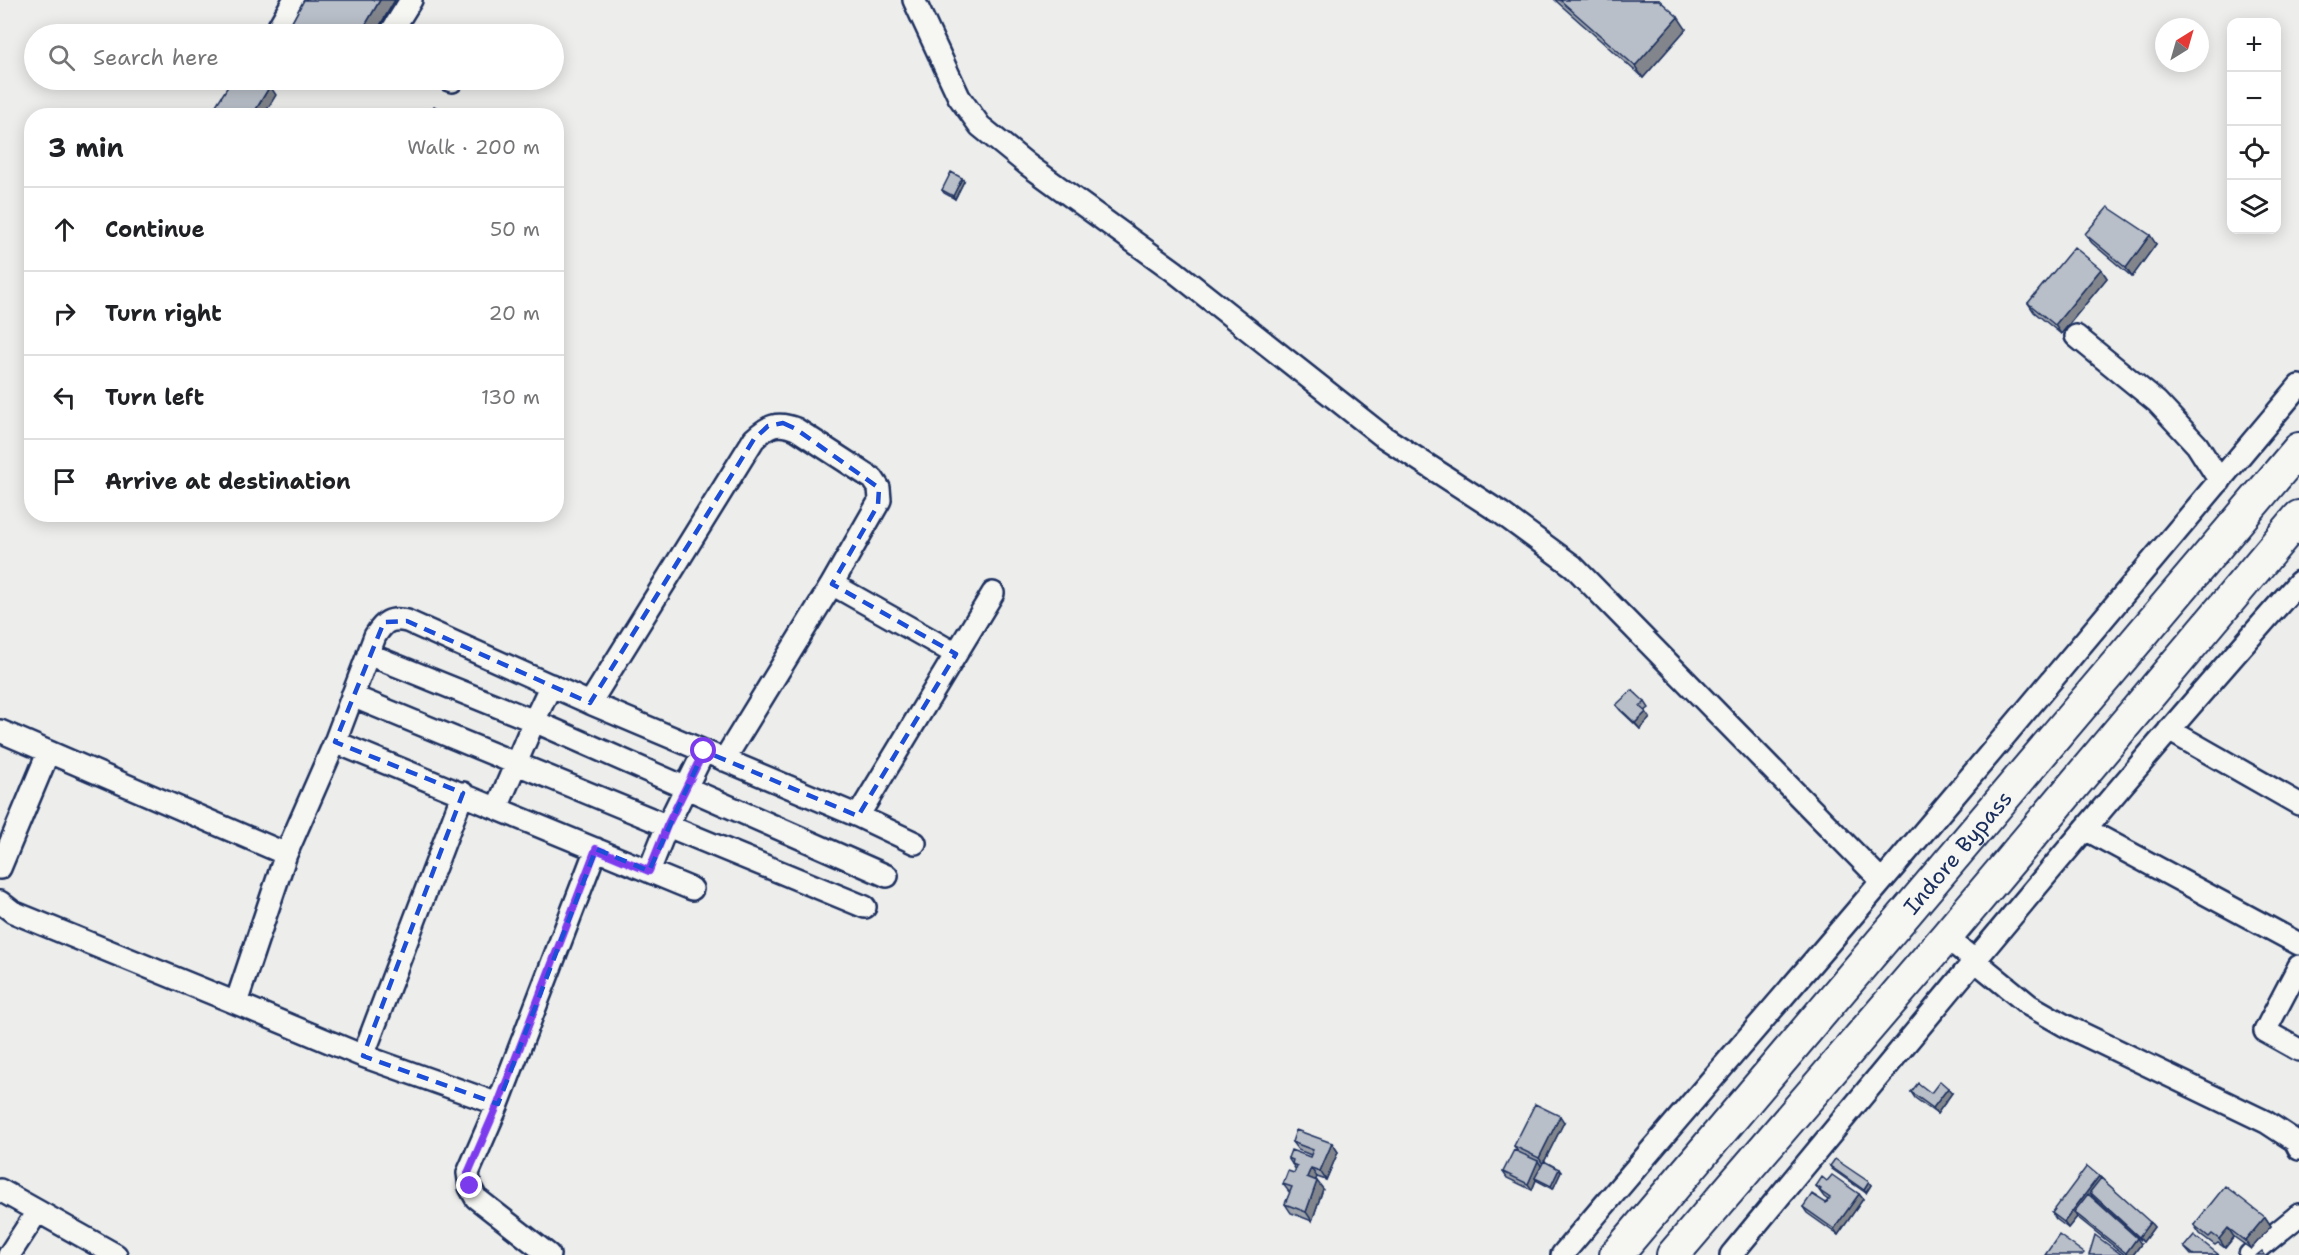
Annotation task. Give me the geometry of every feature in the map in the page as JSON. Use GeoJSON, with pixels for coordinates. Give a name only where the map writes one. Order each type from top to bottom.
{"type":"FeatureCollection","features":[{"type":"Feature","properties":{"kind":"highway","name":"Indore Bypass"},"geometry":{"type":"LineString","coordinates":[[1616,1255],[2299,449]]}},
{"type":"Feature","properties":{"kind":"highway","name":"Indore Bypass"},"geometry":{"type":"LineString","coordinates":[[1673,1255],[1946,937],[2299,517]]}},
{"type":"Feature","properties":{"kind":"street"},"geometry":{"type":"LineString","coordinates":[[280,24],[294,0]]}},
{"type":"Feature","properties":{"kind":"street"},"geometry":{"type":"LineString","coordinates":[[396,24],[411,0]]}},
{"type":"Feature","properties":{"kind":"street"},"geometry":{"type":"LineString","coordinates":[[922,4],[959,97],[980,126],[1028,165],[1174,271],[1384,438],[1501,513],[1573,566],[1882,881]]}},
{"type":"Feature","properties":{"kind":"street"},"geometry":{"type":"LineString","coordinates":[[2076,336],[2157,402],[2197,445],[2220,481]]}},
{"type":"Feature","properties":{"kind":"street"},"geometry":{"type":"LineString","coordinates":[[1562,1255],[1882,881],[2299,386]]}},
{"type":"Feature","properties":{"kind":"street"},"geometry":{"type":"LineString","coordinates":[[590,703],[754,439],[768,426],[783,423],[873,479],[879,488],[878,505],[724,760]]}},
{"type":"Feature","properties":{"kind":"street"},"geometry":{"type":"LineString","coordinates":[[1731,1255],[2085,829],[2299,582]]}},
{"type":"Feature","properties":{"kind":"street"},"geometry":{"type":"LineString","coordinates":[[832,584],[956,654]]}},
{"type":"Feature","properties":{"kind":"street"},"geometry":{"type":"LineString","coordinates":[[858,816],[993,593]]}},
{"type":"Feature","properties":{"kind":"street"},"geometry":{"type":"LineString","coordinates":[[236,1003],[286,854],[335,742],[375,636],[384,622],[395,618],[407,621],[590,703],[858,816],[915,843]]}},
{"type":"Feature","properties":{"kind":"street"},"geometry":{"type":"LineString","coordinates":[[368,654],[534,721],[887,876]]}},
{"type":"Feature","properties":{"kind":"street"},"geometry":{"type":"LineString","coordinates":[[497,808],[551,685]]}},
{"type":"Feature","properties":{"kind":"street"},"geometry":{"type":"LineString","coordinates":[[352,696],[865,907]]}},
{"type":"Feature","properties":{"kind":"street"},"geometry":{"type":"LineString","coordinates":[[2169,730],[2299,804]]}},
{"type":"Feature","properties":{"kind":"street"},"geometry":{"type":"LineString","coordinates":[[0,731],[286,854]]}},
{"type":"Feature","properties":{"kind":"street"},"geometry":{"type":"LineString","coordinates":[[335,742],[692,889]]}},
{"type":"Feature","properties":{"kind":"street"},"geometry":{"type":"LineString","coordinates":[[649,871],[667,826],[704,751]]}},
{"type":"Feature","properties":{"kind":"street"},"geometry":{"type":"LineString","coordinates":[[0,868],[48,753]]}},
{"type":"Feature","properties":{"kind":"street"},"geometry":{"type":"LineString","coordinates":[[363,1056],[463,793]]}},
{"type":"Feature","properties":{"kind":"street"},"geometry":{"type":"LineString","coordinates":[[2085,829],[2299,944]]}},
{"type":"Feature","properties":{"kind":"street"},"geometry":{"type":"LineString","coordinates":[[549,1255],[476,1198],[470,1186],[468,1173],[498,1104],[596,849]]}},
{"type":"Feature","properties":{"kind":"street"},"geometry":{"type":"LineString","coordinates":[[0,902],[13,912],[363,1056],[498,1104]]}},
{"type":"Feature","properties":{"kind":"street"},"geometry":{"type":"LineString","coordinates":[[1946,937],[1973,962],[2029,1005],[2055,1020],[2266,1122],[2295,1141],[2299,1149]]}},
{"type":"Feature","properties":{"kind":"street"},"geometry":{"type":"LineString","coordinates":[[2299,966],[2265,1031],[2299,1050]]}},
{"type":"Feature","properties":{"kind":"street"},"geometry":{"type":"LineString","coordinates":[[0,1191],[116,1255]]}},
{"type":"Feature","properties":{"kind":"street"},"geometry":{"type":"LineString","coordinates":[[9,1255],[37,1212]]}},
{"type":"Feature","properties":{"kind":"street"},"geometry":{"type":"LineString","coordinates":[[2250,1255],[2299,1215]]}},
{"type":"Feature","properties":{"kind":"highlighted area"},"geometry":{"type":"Polygon","coordinates":[[[783,423],[796,429],[879,488],[878,505],[832,584],[956,654],[858,816],[704,751],[649,871],[596,849],[498,1104],[363,1056],[463,793],[335,742],[384,622],[407,621],[590,703],[754,439],[768,426],[783,423]]]}},
{"type":"Feature","properties":{"kind":"building"},"geometry":{"type":"Polygon","coordinates":[[[304,0],[380,0],[366,24],[291,24],[304,0]]]}},
{"type":"Feature","properties":{"kind":"building"},"geometry":{"type":"Polygon","coordinates":[[[1560,0],[1659,0],[1678,17],[1635,66],[1560,0]]]}},
{"type":"Feature","properties":{"kind":"building"},"geometry":{"type":"Polygon","coordinates":[[[226,90],[268,90],[257,108],[214,108],[226,90]]]}},
{"type":"Feature","properties":{"kind":"building"},"geometry":{"type":"Polygon","coordinates":[[[951,172],[962,178],[953,196],[942,190],[951,172]]]}},
{"type":"Feature","properties":{"kind":"building"},"geometry":{"type":"Polygon","coordinates":[[[2108,207],[2150,235],[2126,268],[2085,234],[2108,207]]]}},
{"type":"Feature","properties":{"kind":"building"},"geometry":{"type":"Polygon","coordinates":[[[2074,247],[2101,269],[2055,325],[2028,303],[2074,247]]]}},
{"type":"Feature","properties":{"kind":"building"},"geometry":{"type":"Polygon","coordinates":[[[1632,690],[1645,702],[1640,707],[1646,712],[1635,723],[1616,705],[1632,690]]]}},
{"type":"Feature","properties":{"kind":"building"},"geometry":{"type":"Polygon","coordinates":[[[1940,1081],[1948,1088],[1933,1108],[1911,1092],[1918,1083],[1931,1093],[1940,1081]]]}},
{"type":"Feature","properties":{"kind":"building"},"geometry":{"type":"Polygon","coordinates":[[[1535,1104],[1560,1116],[1539,1158],[1514,1146],[1535,1104]]]}},
{"type":"Feature","properties":{"kind":"building"},"geometry":{"type":"Polygon","coordinates":[[[1296,1130],[1332,1143],[1320,1171],[1311,1168],[1307,1177],[1317,1181],[1306,1212],[1285,1204],[1292,1187],[1283,1184],[1288,1171],[1294,1173],[1297,1166],[1292,1164],[1293,1160],[1288,1158],[1291,1150],[1310,1157],[1313,1150],[1292,1142],[1296,1130]]]}},
{"type":"Feature","properties":{"kind":"building"},"geometry":{"type":"Polygon","coordinates":[[[1514,1150],[1538,1161],[1528,1184],[1503,1172],[1514,1150]]]}},
{"type":"Feature","properties":{"kind":"building"},"geometry":{"type":"Polygon","coordinates":[[[1835,1159],[1869,1182],[1864,1190],[1830,1166],[1835,1159]]]}},
{"type":"Feature","properties":{"kind":"building"},"geometry":{"type":"Polygon","coordinates":[[[1544,1161],[1559,1169],[1551,1186],[1535,1178],[1544,1161]]]}},
{"type":"Feature","properties":{"kind":"building"},"geometry":{"type":"Polygon","coordinates":[[[2087,1166],[2099,1176],[2064,1222],[2052,1213],[2087,1166]]]}},
{"type":"Feature","properties":{"kind":"building"},"geometry":{"type":"Polygon","coordinates":[[[1832,1175],[1859,1194],[1834,1229],[1803,1207],[1812,1194],[1826,1203],[1830,1198],[1816,1186],[1822,1177],[1827,1181],[1832,1175]]]}},
{"type":"Feature","properties":{"kind":"building"},"geometry":{"type":"Polygon","coordinates":[[[2101,1178],[2150,1222],[2139,1237],[2090,1192],[2101,1178]]]}},
{"type":"Feature","properties":{"kind":"building"},"geometry":{"type":"Polygon","coordinates":[[[2225,1186],[2265,1217],[2245,1241],[2228,1228],[2219,1239],[2212,1234],[2209,1237],[2194,1225],[2225,1186]]]}},
{"type":"Feature","properties":{"kind":"building"},"geometry":{"type":"Polygon","coordinates":[[[2088,1194],[2137,1238],[2126,1253],[2074,1212],[2088,1194]]]}},
{"type":"Feature","properties":{"kind":"building"},"geometry":{"type":"Polygon","coordinates":[[[2059,1235],[2084,1253],[2082,1255],[2045,1255],[2059,1235]]]}},
{"type":"Feature","properties":{"kind":"building"},"geometry":{"type":"Polygon","coordinates":[[[2095,1235],[2122,1255],[2089,1255],[2095,1235]]]}},
{"type":"Feature","properties":{"kind":"building"},"geometry":{"type":"Polygon","coordinates":[[[2194,1235],[2219,1255],[2194,1255],[2184,1247],[2194,1235]]]}},
{"type":"Feature","properties":{"kind":"route"},"geometry":{"type":"LineString","coordinates":[[470,1186],[468,1173],[498,1104],[596,849],[649,871],[667,826],[704,751]]}}]}
